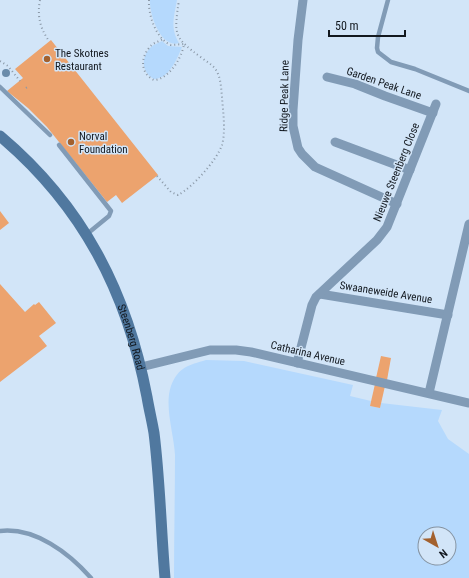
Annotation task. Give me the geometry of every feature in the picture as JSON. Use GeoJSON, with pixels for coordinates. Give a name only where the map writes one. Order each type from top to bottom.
{"type":"FeatureCollection","features":[{"type":"Feature","properties":{"kind":"main road","name":"Steenberg Road"},"geometry":{"type":"LineString","coordinates":[[0,136],[36,170],[68,206],[87,234],[118,295],[125,313],[141,367],[154,432],[165,578]]}},
{"type":"Feature","properties":{"kind":"street","name":"Ridge Peak Lane"},"geometry":{"type":"LineString","coordinates":[[303,0],[298,40],[293,126],[298,148],[305,158],[315,167],[397,204]]}},
{"type":"Feature","properties":{"kind":"street","name":"Garden Peak Lane"},"geometry":{"type":"LineString","coordinates":[[327,77],[355,84],[433,113]]}},
{"type":"Feature","properties":{"kind":"street","name":"Nieuwe Steenberg Close"},"geometry":{"type":"LineString","coordinates":[[297,363],[312,305],[320,294],[382,234],[387,227],[436,104]]}},
{"type":"Feature","properties":{"kind":"street"},"geometry":{"type":"LineString","coordinates":[[334,142],[410,170]]}},
{"type":"Feature","properties":{"kind":"street"},"geometry":{"type":"LineString","coordinates":[[429,393],[469,224]]}},
{"type":"Feature","properties":{"kind":"street","name":"Swaaneweide Avenue"},"geometry":{"type":"LineString","coordinates":[[320,294],[448,315]]}},
{"type":"Feature","properties":{"kind":"street","name":"Catharina Avenue"},"geometry":{"type":"LineString","coordinates":[[141,367],[194,353],[224,349],[251,352],[469,403]]}},
{"type":"Feature","properties":{"kind":"lane"},"geometry":{"type":"LineString","coordinates":[[388,0],[378,37],[378,52],[391,62],[415,69],[469,91]]}},
{"type":"Feature","properties":{"kind":"lane"},"geometry":{"type":"LineString","coordinates":[[0,87],[50,135]]}},
{"type":"Feature","properties":{"kind":"lane"},"geometry":{"type":"LineString","coordinates":[[59,145],[111,211],[109,216],[87,234]]}},
{"type":"Feature","properties":{"kind":"lane"},"geometry":{"type":"LineString","coordinates":[[2,531],[19,532],[38,538],[66,554],[91,578]]}},
{"type":"Feature","properties":{"kind":"path"},"geometry":{"type":"LineString","coordinates":[[40,0],[38,18],[43,32],[50,41]]}},
{"type":"Feature","properties":{"kind":"path"},"geometry":{"type":"LineString","coordinates":[[149,0],[150,13],[156,28],[163,39],[171,45],[184,44]]}},
{"type":"Feature","properties":{"kind":"path"},"geometry":{"type":"LineString","coordinates":[[157,176],[171,192],[178,195],[184,192],[202,175],[222,146],[223,109],[220,82],[215,68],[192,51],[178,37],[175,22],[179,0]]}},
{"type":"Feature","properties":{"kind":"path"},"geometry":{"type":"LineString","coordinates":[[163,39],[149,47],[143,58],[142,67],[150,78],[154,80],[164,78],[170,72],[180,56],[184,44]]}},
{"type":"Feature","properties":{"kind":"path"},"geometry":{"type":"LineString","coordinates":[[0,61],[8,66],[20,81]]}},
{"type":"Feature","properties":{"kind":"shaded area"},"geometry":{"type":"Polygon","coordinates":[[[150,0],[177,0],[174,17],[174,32],[179,43],[167,41],[157,29],[150,6],[150,0]]]}},
{"type":"Feature","properties":{"kind":"shaded area"},"geometry":{"type":"Polygon","coordinates":[[[162,41],[168,46],[182,47],[172,68],[164,76],[154,79],[145,68],[145,55],[151,47],[162,41]]]}},
{"type":"Feature","properties":{"kind":"shaded area"},"geometry":{"type":"Polygon","coordinates":[[[206,360],[244,361],[353,385],[350,396],[371,401],[370,406],[380,408],[381,403],[442,410],[438,421],[448,439],[469,454],[469,578],[174,578],[175,455],[169,411],[169,394],[171,386],[177,375],[189,365],[206,360]]]}},
{"type":"Feature","properties":{"kind":"building"},"geometry":{"type":"Polygon","coordinates":[[[51,40],[158,175],[122,203],[116,195],[107,202],[47,127],[28,108],[7,91],[23,78],[15,69],[51,40]]]}},
{"type":"Feature","properties":{"kind":"building"},"geometry":{"type":"Polygon","coordinates":[[[0,211],[9,223],[0,230],[0,211]]]}},
{"type":"Feature","properties":{"kind":"building"},"geometry":{"type":"Polygon","coordinates":[[[0,284],[25,312],[34,304],[35,305],[39,302],[56,323],[39,336],[47,346],[0,382],[0,284]]]}},
{"type":"Feature","properties":{"kind":"building"},"geometry":{"type":"Polygon","coordinates":[[[381,356],[391,358],[387,380],[376,378],[381,356]]]}},
{"type":"Feature","properties":{"kind":"building"},"geometry":{"type":"Polygon","coordinates":[[[375,384],[385,386],[380,408],[370,406],[375,384]]]}},
{"type":"Feature","properties":{"kind":"place","name":"The Skotnes Restaurant"},"geometry":{"type":"Point","coordinates":[47,59]}},
{"type":"Feature","properties":{"kind":"place","name":"Norval Foundation"},"geometry":{"type":"Point","coordinates":[71,142]}}]}
